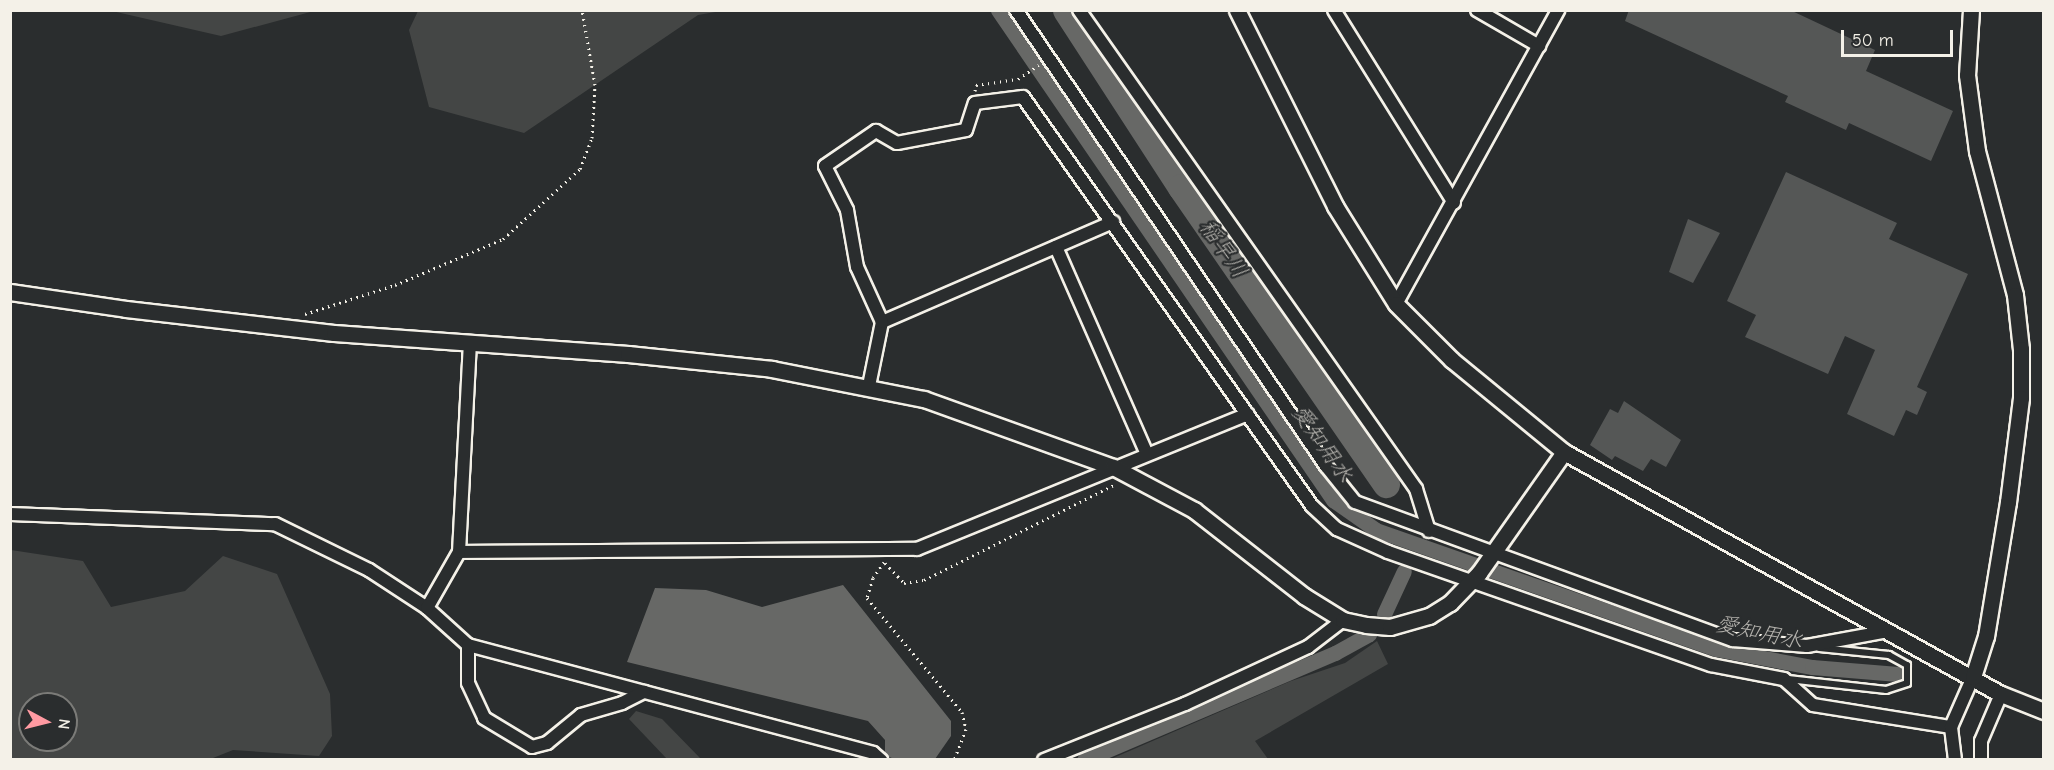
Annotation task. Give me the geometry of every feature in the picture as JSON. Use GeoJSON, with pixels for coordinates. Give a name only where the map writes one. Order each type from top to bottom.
{"type":"FeatureCollection","features":[{"type":"Feature","properties":{"kind":"street"},"geometry":{"type":"LineString","coordinates":[[1016,10],[1326,466],[1355,502],[1429,531],[1733,640],[1807,646],[1888,631]]}},
{"type":"Feature","properties":{"kind":"street"},"geometry":{"type":"LineString","coordinates":[[1079,10],[1416,489],[1429,531]]}},
{"type":"Feature","properties":{"kind":"street"},"geometry":{"type":"LineString","coordinates":[[1237,10],[1335,206],[1396,304],[1452,360],[1564,452],[2001,694],[2043,711]]}},
{"type":"Feature","properties":{"kind":"street"},"geometry":{"type":"LineString","coordinates":[[1334,10],[1454,203]]}},
{"type":"Feature","properties":{"kind":"street"},"geometry":{"type":"LineString","coordinates":[[1477,10],[1539,46]]}},
{"type":"Feature","properties":{"kind":"street"},"geometry":{"type":"LineString","coordinates":[[1396,304],[1454,203],[1558,10]]}},
{"type":"Feature","properties":{"kind":"street"},"geometry":{"type":"LineString","coordinates":[[1955,759],[1951,727],[1973,677],[1986,636],[2008,502],[2021,398],[2021,349],[2014,295],[1977,151],[1966,75],[1971,10]]}},
{"type":"Feature","properties":{"kind":"street"},"geometry":{"type":"LineString","coordinates":[[869,386],[882,322],[857,267],[847,210],[825,166],[876,131],[897,143],[966,130],[975,103],[1023,97],[1312,506],[1337,529],[1388,552],[1476,577],[1712,665],[1784,679],[1813,705],[1951,727]]}},
{"type":"Feature","properties":{"kind":"street"},"geometry":{"type":"LineString","coordinates":[[882,322],[1113,222]]}},
{"type":"Feature","properties":{"kind":"street"},"geometry":{"type":"LineString","coordinates":[[1056,247],[1147,454]]}},
{"type":"Feature","properties":{"kind":"street"},"geometry":{"type":"LineString","coordinates":[[11,294],[270,326],[750,366],[869,386],[924,399],[1113,467],[1194,510],[1304,596],[1343,620],[1390,627],[1429,616],[1450,603],[1476,577],[1491,552],[1564,452]]}},
{"type":"Feature","properties":{"kind":"street"},"geometry":{"type":"LineString","coordinates":[[428,608],[459,552],[470,343]]}},
{"type":"Feature","properties":{"kind":"street"},"geometry":{"type":"LineString","coordinates":[[459,552],[917,549],[1247,414]]}},
{"type":"Feature","properties":{"kind":"street"},"geometry":{"type":"LineString","coordinates":[[10,514],[275,524],[369,570],[428,608],[468,645],[873,753],[881,759]]}},
{"type":"Feature","properties":{"kind":"street"},"geometry":{"type":"LineString","coordinates":[[1044,759],[1185,704],[1298,652],[1343,620]]}},
{"type":"Feature","properties":{"kind":"street"},"geometry":{"type":"LineString","coordinates":[[468,645],[468,683],[484,717],[532,747],[547,743],[581,715],[622,704],[644,692]]}},
{"type":"Feature","properties":{"kind":"street"},"geometry":{"type":"LineString","coordinates":[[1981,759],[1981,741],[2001,694]]}},
{"type":"Feature","properties":{"kind":"lane"},"geometry":{"type":"LineString","coordinates":[[1784,679],[1886,690],[1907,683],[1907,665],[1889,656],[1807,646]]}},
{"type":"Feature","properties":{"kind":"path"},"geometry":{"type":"LineString","coordinates":[[270,326],[395,285],[474,254],[510,233],[558,192],[580,168],[592,138],[595,85],[582,10]]}},
{"type":"Feature","properties":{"kind":"path"},"geometry":{"type":"LineString","coordinates":[[975,103],[976,85],[1018,79],[1029,72]]}},
{"type":"Feature","properties":{"kind":"path"},"geometry":{"type":"LineString","coordinates":[[884,562],[904,583],[924,580],[1131,476]]}},
{"type":"Feature","properties":{"kind":"path"},"geometry":{"type":"LineString","coordinates":[[888,549],[884,562],[873,578],[867,598],[962,712],[966,729],[954,759]]}},
{"type":"Feature","properties":{"kind":"shaded area"},"geometry":{"type":"Polygon","coordinates":[[[418,10],[721,11],[698,15],[524,133],[429,107],[409,30],[418,10]]]}},
{"type":"Feature","properties":{"kind":"shaded area"},"geometry":{"type":"Polygon","coordinates":[[[112,11],[314,11],[221,36],[112,11]]]}},
{"type":"Feature","properties":{"kind":"shaded area"},"geometry":{"type":"Polygon","coordinates":[[[11,550],[83,561],[111,607],[185,591],[223,556],[277,574],[330,694],[332,736],[319,756],[233,750],[208,760],[11,759],[11,550]]]}},
{"type":"Feature","properties":{"kind":"shaded area"},"geometry":{"type":"Polygon","coordinates":[[[843,585],[951,721],[951,736],[935,759],[894,759],[885,755],[885,740],[868,721],[627,662],[655,588],[706,590],[762,607],[843,585]]]}},
{"type":"Feature","properties":{"kind":"shaded area"},"geometry":{"type":"Polygon","coordinates":[[[1377,641],[1388,664],[1255,741],[1268,759],[1111,759],[1291,681],[1345,663],[1377,641]]]}},
{"type":"Feature","properties":{"kind":"shaded area"},"geometry":{"type":"Polygon","coordinates":[[[636,711],[662,719],[701,759],[667,759],[629,719],[636,711]]]}},
{"type":"Feature","properties":{"kind":"building"},"geometry":{"type":"Polygon","coordinates":[[[1629,10],[1790,10],[1875,50],[1866,71],[1953,111],[1931,161],[1849,123],[1846,130],[1785,102],[1788,96],[1625,21],[1629,10]]]}},
{"type":"Feature","properties":{"kind":"building"},"geometry":{"type":"Polygon","coordinates":[[[1786,172],[1897,223],[1889,239],[1968,274],[1917,387],[1927,392],[1917,415],[1906,410],[1894,436],[1847,414],[1875,350],[1845,336],[1828,374],[1745,337],[1756,315],[1727,301],[1786,172]]]}},
{"type":"Feature","properties":{"kind":"building"},"geometry":{"type":"Polygon","coordinates":[[[1688,219],[1720,233],[1693,283],[1669,272],[1688,219]]]}},
{"type":"Feature","properties":{"kind":"building"},"geometry":{"type":"Polygon","coordinates":[[[1624,401],[1681,440],[1666,467],[1651,459],[1643,471],[1615,456],[1612,460],[1590,445],[1610,409],[1618,413],[1624,401]]]}},
{"type":"Feature","properties":{"kind":"waterway","name":"愛知用水"},"geometry":{"type":"LineString","coordinates":[[998,10],[1333,500],[1376,530],[1716,649],[1812,667],[1898,674]]}},
{"type":"Feature","properties":{"kind":"waterway","name":"稲早川"},"geometry":{"type":"LineString","coordinates":[[1066,10],[1181,187],[1386,484]]}},
{"type":"Feature","properties":{"kind":"waterway"},"geometry":{"type":"LineString","coordinates":[[1384,614],[1404,571]]}},
{"type":"Feature","properties":{"kind":"waterway"},"geometry":{"type":"LineString","coordinates":[[1084,760],[1335,653],[1369,634]]}}]}
